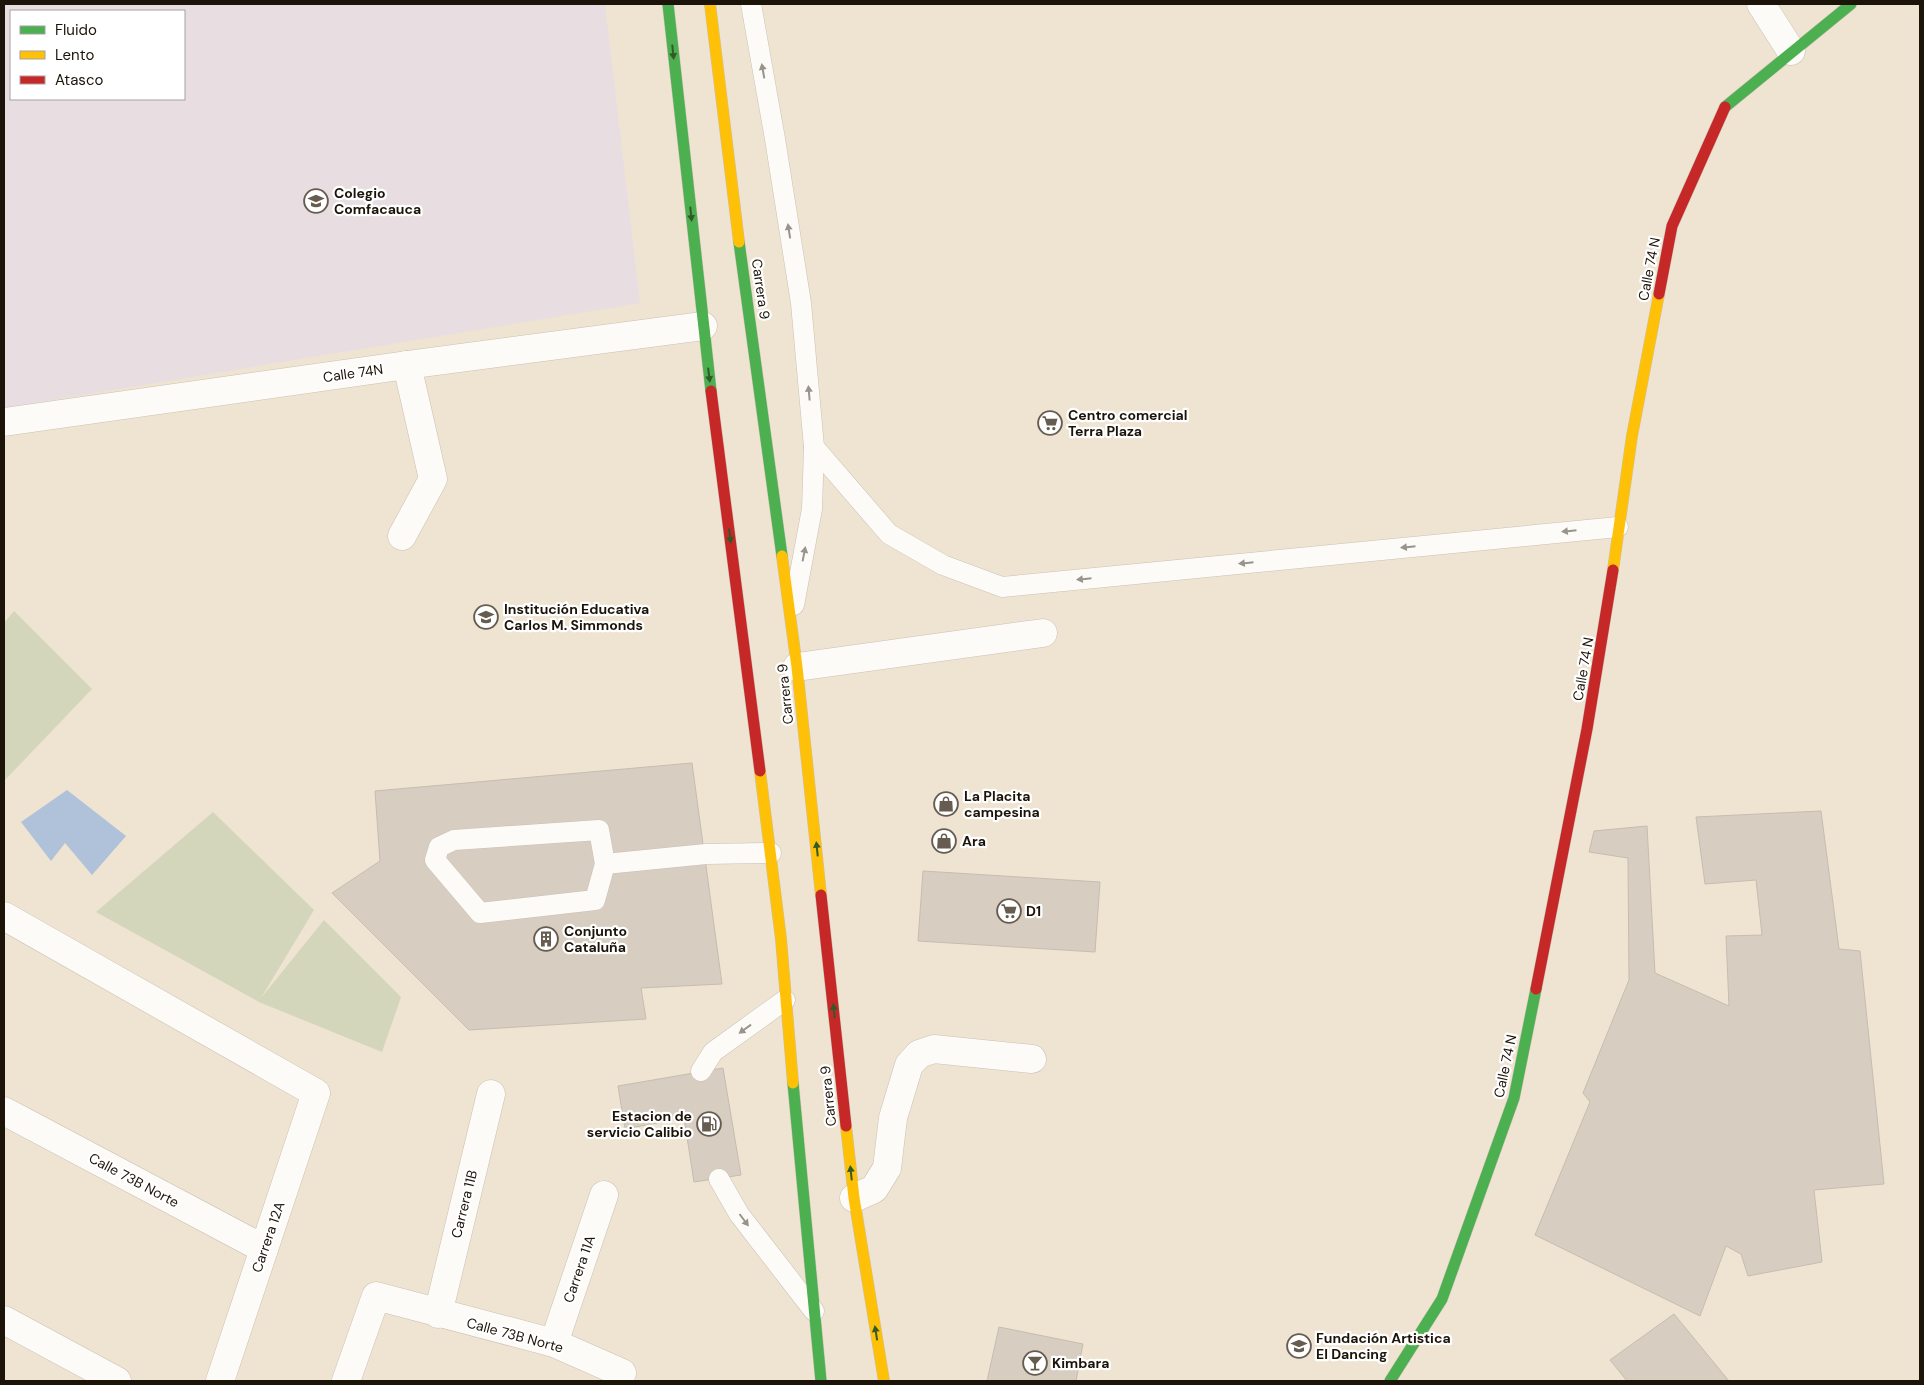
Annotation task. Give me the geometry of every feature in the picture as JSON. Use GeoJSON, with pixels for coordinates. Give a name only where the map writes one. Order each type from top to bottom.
{"type":"FeatureCollection","features":[{"type":"Feature","properties":{"kind":"main road"},"geometry":{"type":"LineString","coordinates":[[668,4],[703,326],[781,939],[784,1000],[821,1381]]}},
{"type":"Feature","properties":{"kind":"main road","name":"Carrera 9"},"geometry":{"type":"LineString","coordinates":[[710,4],[727,146],[797,667],[854,1198],[884,1381]]}},
{"type":"Feature","properties":{"kind":"main road","name":"Calle 74 N"},"geometry":{"type":"LineString","coordinates":[[1390,1381],[1442,1299],[1514,1098],[1588,730],[1605,631],[1632,436],[1672,226],[1723,108],[1851,4]]}},
{"type":"Feature","properties":{"kind":"street"},"geometry":{"type":"LineString","coordinates":[[1761,4],[1791,51]]}},
{"type":"Feature","properties":{"kind":"street","name":"Calle 74N"},"geometry":{"type":"LineString","coordinates":[[4,422],[407,365],[703,326]]}},
{"type":"Feature","properties":{"kind":"street"},"geometry":{"type":"LineString","coordinates":[[402,536],[433,479],[407,365]]}},
{"type":"Feature","properties":{"kind":"street"},"geometry":{"type":"LineString","coordinates":[[797,667],[1043,633]]}},
{"type":"Feature","properties":{"kind":"street","name":"Carrera 12A"},"geometry":{"type":"LineString","coordinates":[[4,916],[316,1093],[220,1381]]}},
{"type":"Feature","properties":{"kind":"street"},"geometry":{"type":"LineString","coordinates":[[854,1198],[874,1189],[887,1168],[893,1118],[909,1065],[919,1054],[934,1049],[1032,1059]]}},
{"type":"Feature","properties":{"kind":"street","name":"Carrera 11B"},"geometry":{"type":"LineString","coordinates":[[438,1314],[491,1094]]}},
{"type":"Feature","properties":{"kind":"street","name":"Calle 73B Norte"},"geometry":{"type":"LineString","coordinates":[[4,1111],[264,1249]]}},
{"type":"Feature","properties":{"kind":"street","name":"Carrera 11A"},"geometry":{"type":"LineString","coordinates":[[554,1343],[604,1195]]}},
{"type":"Feature","properties":{"kind":"street","name":"Calle 73B Norte"},"geometry":{"type":"LineString","coordinates":[[346,1381],[376,1296],[438,1314],[554,1343],[622,1373]]}},
{"type":"Feature","properties":{"kind":"street"},"geometry":{"type":"LineString","coordinates":[[4,1320],[117,1381]]}},
{"type":"Feature","properties":{"kind":"lane"},"geometry":{"type":"LineString","coordinates":[[751,4],[801,303],[814,447],[812,509],[791,619]]}},
{"type":"Feature","properties":{"kind":"lane"},"geometry":{"type":"LineString","coordinates":[[814,447],[889,534],[943,565],[1002,587],[1618,527]]}},
{"type":"Feature","properties":{"kind":"lane"},"geometry":{"type":"LineString","coordinates":[[599,830],[605,864],[595,900],[480,913],[436,860],[439,847],[454,840],[599,830]]}},
{"type":"Feature","properties":{"kind":"lane"},"geometry":{"type":"LineString","coordinates":[[605,864],[706,854],[771,853]]}},
{"type":"Feature","properties":{"kind":"lane"},"geometry":{"type":"LineString","coordinates":[[701,1072],[713,1052],[784,1000]]}},
{"type":"Feature","properties":{"kind":"lane"},"geometry":{"type":"LineString","coordinates":[[719,1178],[739,1214],[814,1312]]}},
{"type":"Feature","properties":{"kind":"shaded area","name":"Colegio Comfacauca"},"geometry":{"type":"Polygon","coordinates":[[[4,4],[605,4],[640,303],[4,408],[4,4]]]}},
{"type":"Feature","properties":{"kind":"green space"},"geometry":{"type":"Polygon","coordinates":[[[14,611],[92,689],[4,781],[4,623],[14,611]]]}},
{"type":"Feature","properties":{"kind":"green space"},"geometry":{"type":"Polygon","coordinates":[[[213,812],[314,910],[261,998],[324,920],[401,997],[382,1052],[259,1002],[96,912],[213,812]]]}},
{"type":"Feature","properties":{"kind":"water"},"geometry":{"type":"Polygon","coordinates":[[[67,790],[126,836],[92,875],[65,843],[51,861],[21,822],[67,790]]]}},
{"type":"Feature","properties":{"kind":"building","name":"Conjunto Cataluña"},"geometry":{"type":"Polygon","coordinates":[[[692,763],[722,984],[641,988],[646,1019],[469,1030],[332,893],[380,861],[375,791],[692,763]]]}},
{"type":"Feature","properties":{"kind":"building"},"geometry":{"type":"Polygon","coordinates":[[[1821,811],[1839,949],[1860,951],[1884,1184],[1814,1190],[1822,1262],[1748,1276],[1741,1254],[1726,1246],[1700,1316],[1535,1235],[1590,1102],[1583,1093],[1629,980],[1628,858],[1589,852],[1594,831],[1647,826],[1655,973],[1729,1006],[1726,936],[1762,935],[1756,880],[1705,884],[1696,817],[1821,811]]]}},
{"type":"Feature","properties":{"kind":"building","name":"D1"},"geometry":{"type":"Polygon","coordinates":[[[923,871],[1100,882],[1095,952],[918,941],[923,871]]]}},
{"type":"Feature","properties":{"kind":"building","name":"Estacion de servicio Calibio"},"geometry":{"type":"Polygon","coordinates":[[[723,1068],[741,1175],[694,1182],[684,1118],[625,1129],[618,1086],[723,1068]]]}},
{"type":"Feature","properties":{"kind":"building"},"geometry":{"type":"Polygon","coordinates":[[[1674,1314],[1729,1381],[1627,1381],[1610,1360],[1674,1314]]]}},
{"type":"Feature","properties":{"kind":"building","name":"Kimbara"},"geometry":{"type":"Polygon","coordinates":[[[999,1327],[1083,1344],[1076,1381],[987,1381],[999,1327]]]}},
{"type":"Feature","properties":{"kind":"traffic: fast"},"geometry":{"type":"LineString","coordinates":[[668,4],[711,391]]}},
{"type":"Feature","properties":{"kind":"traffic: fast"},"geometry":{"type":"LineString","coordinates":[[1725,107],[1851,4]]}},
{"type":"Feature","properties":{"kind":"traffic: fast"},"geometry":{"type":"LineString","coordinates":[[739,242],[782,556]]}},
{"type":"Feature","properties":{"kind":"traffic: fast"},"geometry":{"type":"LineString","coordinates":[[1390,1381],[1442,1299],[1514,1098],[1536,989]]}},
{"type":"Feature","properties":{"kind":"traffic: fast"},"geometry":{"type":"LineString","coordinates":[[793,1083],[821,1381]]}},
{"type":"Feature","properties":{"kind":"traffic: slow"},"geometry":{"type":"LineString","coordinates":[[710,4],[739,242]]}},
{"type":"Feature","properties":{"kind":"traffic: slow"},"geometry":{"type":"LineString","coordinates":[[1613,570],[1632,436],[1659,294]]}},
{"type":"Feature","properties":{"kind":"traffic: slow"},"geometry":{"type":"LineString","coordinates":[[782,556],[797,667],[821,895]]}},
{"type":"Feature","properties":{"kind":"traffic: slow"},"geometry":{"type":"LineString","coordinates":[[760,771],[781,939],[793,1083]]}},
{"type":"Feature","properties":{"kind":"traffic: slow"},"geometry":{"type":"LineString","coordinates":[[846,1126],[854,1198],[884,1381]]}},
{"type":"Feature","properties":{"kind":"traffic: jam"},"geometry":{"type":"LineString","coordinates":[[1659,294],[1672,226],[1725,107]]}},
{"type":"Feature","properties":{"kind":"traffic: jam"},"geometry":{"type":"LineString","coordinates":[[711,391],[760,771]]}},
{"type":"Feature","properties":{"kind":"traffic: jam"},"geometry":{"type":"LineString","coordinates":[[1536,989],[1587,729],[1613,570]]}},
{"type":"Feature","properties":{"kind":"traffic: jam"},"geometry":{"type":"LineString","coordinates":[[821,895],[846,1126]]}},
{"type":"Feature","properties":{"kind":"place","name":"Colegio Comfacauca"},"geometry":{"type":"Point","coordinates":[316,201]}},
{"type":"Feature","properties":{"kind":"place","name":"Centro comercial Terra Plaza"},"geometry":{"type":"Point","coordinates":[1050,423]}},
{"type":"Feature","properties":{"kind":"place","name":"Institución Educativa Carlos M. Simmonds"},"geometry":{"type":"Point","coordinates":[486,617]}},
{"type":"Feature","properties":{"kind":"place","name":"La Placita campesina"},"geometry":{"type":"Point","coordinates":[946,804]}},
{"type":"Feature","properties":{"kind":"place","name":"Ara"},"geometry":{"type":"Point","coordinates":[944,841]}},
{"type":"Feature","properties":{"kind":"place","name":"D1"},"geometry":{"type":"Point","coordinates":[1009,911]}},
{"type":"Feature","properties":{"kind":"place","name":"Conjunto Cataluña"},"geometry":{"type":"Point","coordinates":[546,939]}},
{"type":"Feature","properties":{"kind":"place","name":"Estacion de servicio Calibio"},"geometry":{"type":"Point","coordinates":[709,1124]}},
{"type":"Feature","properties":{"kind":"place","name":"Fundación Artistica El Dancing"},"geometry":{"type":"Point","coordinates":[1299,1346]}},
{"type":"Feature","properties":{"kind":"place","name":"Kimbara"},"geometry":{"type":"Point","coordinates":[1035,1363]}}]}
